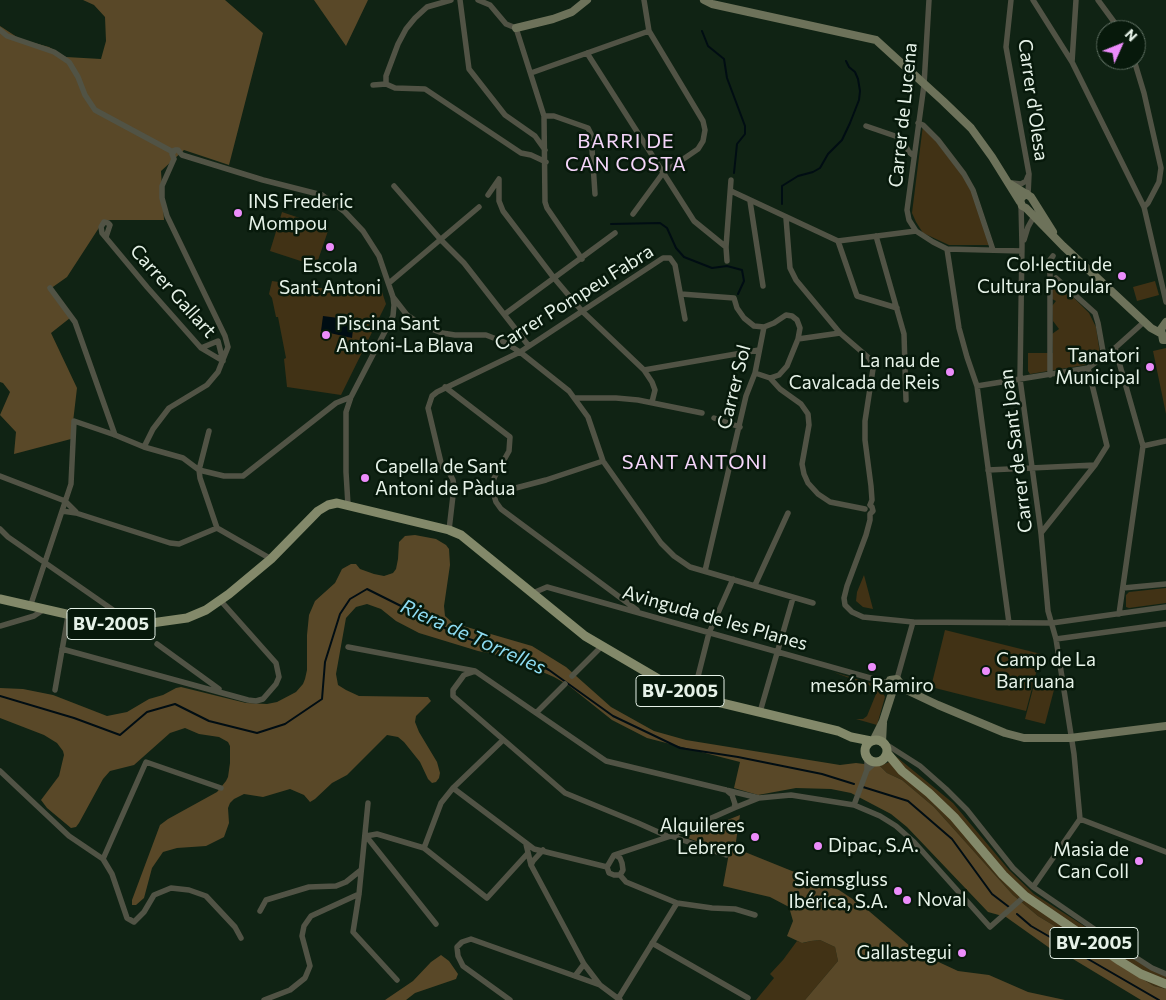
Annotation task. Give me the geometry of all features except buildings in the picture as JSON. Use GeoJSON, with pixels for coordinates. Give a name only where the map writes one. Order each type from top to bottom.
{"type":"FeatureCollection","features":[{"type":"Feature","properties":{"kind":"main road","name":"BV-2005"},"geometry":{"type":"LineString","coordinates":[[0,599],[95,622],[120,625],[130,626],[187,618],[206,610],[271,559],[318,511],[328,504],[335,502],[449,530],[466,537],[585,636],[684,694],[838,731],[851,737],[883,742],[887,753],[902,771],[943,805],[967,830],[1022,899],[1141,974],[1166,984]]}},
{"type":"Feature","properties":{"kind":"main road","name":"BV-2005"},"geometry":{"type":"LineString","coordinates":[[851,737],[872,760],[902,771]]}},
{"type":"Feature","properties":{"kind":"main road"},"geometry":{"type":"LineString","coordinates":[[866,754],[867,745],[872,741]]}},
{"type":"Feature","properties":{"kind":"main road"},"geometry":{"type":"LineString","coordinates":[[879,761],[887,753]]}},
{"type":"Feature","properties":{"kind":"street"},"geometry":{"type":"LineString","coordinates":[[386,84],[386,76],[406,28],[428,7],[451,0]]}},
{"type":"Feature","properties":{"kind":"street"},"geometry":{"type":"LineString","coordinates":[[460,0],[469,69],[506,115],[535,136],[545,150]]}},
{"type":"Feature","properties":{"kind":"street"},"geometry":{"type":"LineString","coordinates":[[478,0],[490,5],[506,24],[516,28],[567,14],[585,1]]}},
{"type":"Feature","properties":{"kind":"street"},"geometry":{"type":"LineString","coordinates":[[633,214],[664,173],[698,149],[703,141],[705,130],[702,121],[649,31],[644,0]]}},
{"type":"Feature","properties":{"kind":"street"},"geometry":{"type":"LineString","coordinates":[[704,0],[712,4],[728,4],[876,40],[971,128],[1022,205],[1063,246],[1156,332],[1164,337]]}},
{"type":"Feature","properties":{"kind":"street","name":"Carrer de Lucena"},"geometry":{"type":"LineString","coordinates":[[916,231],[909,220],[907,210],[924,84],[929,0]]}},
{"type":"Feature","properties":{"kind":"street","name":"Carrer d'Olesa"},"geometry":{"type":"LineString","coordinates":[[1011,0],[1006,47],[1029,174],[1030,197]]}},
{"type":"Feature","properties":{"kind":"street"},"geometry":{"type":"LineString","coordinates":[[1033,0],[1072,62],[1144,207],[1150,240],[1166,302]]}},
{"type":"Feature","properties":{"kind":"street"},"geometry":{"type":"LineString","coordinates":[[1072,62],[1076,0]]}},
{"type":"Feature","properties":{"kind":"street"},"geometry":{"type":"LineString","coordinates":[[1098,0],[1113,20]]}},
{"type":"Feature","properties":{"kind":"street"},"geometry":{"type":"LineString","coordinates":[[516,28],[544,116],[546,162],[544,196],[547,208],[582,259]]}},
{"type":"Feature","properties":{"kind":"street"},"geometry":{"type":"LineString","coordinates":[[0,30],[7,36],[54,52],[69,62],[78,77],[85,95],[95,110],[173,152],[178,150],[182,155],[263,180],[322,195],[345,212],[363,231],[379,256],[389,283],[394,305],[393,316],[346,412],[345,463],[348,505]]}},
{"type":"Feature","properties":{"kind":"street"},"geometry":{"type":"LineString","coordinates":[[531,72],[649,31]]}},
{"type":"Feature","properties":{"kind":"street"},"geometry":{"type":"LineString","coordinates":[[588,52],[694,221],[726,247]]}},
{"type":"Feature","properties":{"kind":"street"},"geometry":{"type":"LineString","coordinates":[[1137,70],[1161,168],[1159,182],[1144,207]]}},
{"type":"Feature","properties":{"kind":"street"},"geometry":{"type":"LineString","coordinates":[[373,85],[386,84],[395,88],[426,89],[521,153],[531,155],[546,162]]}},
{"type":"Feature","properties":{"kind":"street"},"geometry":{"type":"LineString","coordinates":[[544,116],[554,116],[588,128],[591,134],[595,194]]}},
{"type":"Feature","properties":{"kind":"street"},"geometry":{"type":"LineString","coordinates":[[918,123],[923,125],[938,140],[968,182],[987,229],[993,250]]}},
{"type":"Feature","properties":{"kind":"street"},"geometry":{"type":"LineString","coordinates":[[866,126],[901,138],[909,152],[914,156]]}},
{"type":"Feature","properties":{"kind":"street"},"geometry":{"type":"LineString","coordinates":[[535,136],[545,136]]}},
{"type":"Feature","properties":{"kind":"street"},"geometry":{"type":"LineString","coordinates":[[531,155],[545,150]]}},
{"type":"Feature","properties":{"kind":"street"},"geometry":{"type":"LineString","coordinates":[[144,447],[153,429],[169,408],[207,385],[218,372],[228,347],[225,336],[167,216],[162,198],[162,186],[174,160],[173,152]]}},
{"type":"Feature","properties":{"kind":"street"},"geometry":{"type":"LineString","coordinates":[[1159,154],[1166,157]]}},
{"type":"Feature","properties":{"kind":"street"},"geometry":{"type":"LineString","coordinates":[[174,160],[180,160],[182,155]]}},
{"type":"Feature","properties":{"kind":"street","name":"Carrer d'Olesa"},"geometry":{"type":"LineString","coordinates":[[1009,183],[1021,184],[1026,181],[1029,174]]}},
{"type":"Feature","properties":{"kind":"street"},"geometry":{"type":"LineString","coordinates":[[488,195],[499,179],[499,200],[504,211],[554,278],[582,311],[644,370],[652,382],[654,390],[652,402]]}},
{"type":"Feature","properties":{"kind":"street"},"geometry":{"type":"LineString","coordinates":[[727,261],[726,247],[731,180]]}},
{"type":"Feature","properties":{"kind":"street"},"geometry":{"type":"LineString","coordinates":[[1009,183],[1030,197],[1063,246]]}},
{"type":"Feature","properties":{"kind":"street"},"geometry":{"type":"LineString","coordinates":[[394,186],[441,240],[464,263],[528,345]]}},
{"type":"Feature","properties":{"kind":"street"},"geometry":{"type":"LineString","coordinates":[[731,191],[838,241],[916,231],[947,249],[993,250],[1022,248]]}},
{"type":"Feature","properties":{"kind":"street"},"geometry":{"type":"LineString","coordinates":[[1022,205],[1021,197],[1030,197]]}},
{"type":"Feature","properties":{"kind":"street"},"geometry":{"type":"LineString","coordinates":[[1022,205],[1032,206],[1030,197]]}},
{"type":"Feature","properties":{"kind":"street"},"geometry":{"type":"LineString","coordinates":[[750,201],[763,286]]}},
{"type":"Feature","properties":{"kind":"street","name":"Carrer de Sant Joan"},"geometry":{"type":"LineString","coordinates":[[1022,205],[1020,379],[1041,533],[1048,611],[1056,639]]}},
{"type":"Feature","properties":{"kind":"street"},"geometry":{"type":"LineString","coordinates":[[389,283],[479,207]]}},
{"type":"Feature","properties":{"kind":"street","name":"Carrer de Sant Joan"},"geometry":{"type":"LineString","coordinates":[[1022,248],[1028,227],[1038,209]]}},
{"type":"Feature","properties":{"kind":"street"},"geometry":{"type":"LineString","coordinates":[[786,218],[790,268],[796,280],[840,333],[869,358],[874,370],[865,421],[865,440],[872,500],[867,507],[866,513],[870,514],[870,520],[847,586],[844,598],[845,605],[852,612],[863,617],[913,622],[1052,623],[1166,608]]}},
{"type":"Feature","properties":{"kind":"street"},"geometry":{"type":"LineString","coordinates":[[1028,227],[1045,228]]}},
{"type":"Feature","properties":{"kind":"street"},"geometry":{"type":"LineString","coordinates":[[505,314],[615,233]]}},
{"type":"Feature","properties":{"kind":"street"},"geometry":{"type":"LineString","coordinates":[[876,236],[904,334],[906,400]]}},
{"type":"Feature","properties":{"kind":"street","name":"Carrer Gallart"},"geometry":{"type":"LineString","coordinates":[[106,237],[201,348],[223,361]]}},
{"type":"Feature","properties":{"kind":"street"},"geometry":{"type":"LineString","coordinates":[[838,241],[858,296],[897,308]]}},
{"type":"Feature","properties":{"kind":"street"},"geometry":{"type":"LineString","coordinates":[[947,249],[959,328],[977,386],[1009,622]]}},
{"type":"Feature","properties":{"kind":"street"},"geometry":{"type":"LineString","coordinates":[[1050,375],[1050,260],[1053,256]]}},
{"type":"Feature","properties":{"kind":"street","name":"Carrer Pompeu Fabra"},"geometry":{"type":"LineString","coordinates":[[449,530],[454,488],[453,480],[450,474],[442,467],[428,408],[432,396],[444,387],[520,352],[657,261],[670,258],[675,265],[681,294]]}},
{"type":"Feature","properties":{"kind":"street"},"geometry":{"type":"LineString","coordinates":[[1056,278],[1095,313],[1104,357]]}},
{"type":"Feature","properties":{"kind":"street"},"geometry":{"type":"LineString","coordinates":[[50,288],[75,322],[115,435]]}},
{"type":"Feature","properties":{"kind":"street"},"geometry":{"type":"LineString","coordinates":[[685,319],[681,294],[734,298],[737,308],[744,318],[754,326],[764,327],[774,323],[781,317],[792,316],[797,320],[800,328],[798,339],[787,366],[779,375],[770,378]]}},
{"type":"Feature","properties":{"kind":"street"},"geometry":{"type":"LineString","coordinates":[[393,297],[407,315],[424,326],[442,333],[455,335],[486,335],[511,346],[575,398],[588,417],[603,461],[661,543],[674,556],[690,567],[813,603]]}},
{"type":"Feature","properties":{"kind":"street"},"geometry":{"type":"LineString","coordinates":[[393,316],[407,315]]}},
{"type":"Feature","properties":{"kind":"street"},"geometry":{"type":"LineString","coordinates":[[1145,321],[1155,324],[1165,323]]}},
{"type":"Feature","properties":{"kind":"street"},"geometry":{"type":"LineString","coordinates":[[977,386],[1088,368],[1115,348],[1145,321]]}},
{"type":"Feature","properties":{"kind":"street"},"geometry":{"type":"LineString","coordinates":[[1164,337],[1161,329],[1165,323]]}},
{"type":"Feature","properties":{"kind":"street","name":"Carrer Sol"},"geometry":{"type":"LineString","coordinates":[[705,571],[746,396],[755,373],[764,327]]}},
{"type":"Feature","properties":{"kind":"street"},"geometry":{"type":"LineString","coordinates":[[511,346],[516,331]]}},
{"type":"Feature","properties":{"kind":"street"},"geometry":{"type":"LineString","coordinates":[[798,339],[840,333]]}},
{"type":"Feature","properties":{"kind":"street"},"geometry":{"type":"LineString","coordinates":[[201,348],[218,340],[223,361]]}},
{"type":"Feature","properties":{"kind":"street"},"geometry":{"type":"LineString","coordinates":[[1115,348],[1143,446],[1120,614]]}},
{"type":"Feature","properties":{"kind":"street"},"geometry":{"type":"LineString","coordinates":[[644,370],[759,350]]}},
{"type":"Feature","properties":{"kind":"street"},"geometry":{"type":"LineString","coordinates":[[1041,533],[1095,465],[1107,446],[1088,368]]}},
{"type":"Feature","properties":{"kind":"street"},"geometry":{"type":"LineString","coordinates":[[755,373],[770,378],[780,389],[801,404],[808,414],[810,425],[802,464],[808,483],[818,494],[830,502],[867,507]]}},
{"type":"Feature","properties":{"kind":"street"},"geometry":{"type":"LineString","coordinates":[[444,387],[510,437],[509,451],[495,476],[492,486],[496,502],[509,516],[641,612]]}},
{"type":"Feature","properties":{"kind":"street"},"geometry":{"type":"LineString","coordinates":[[30,607],[71,484],[74,421],[144,447],[183,458],[199,470],[224,476],[243,476],[336,403],[352,397]]}},
{"type":"Feature","properties":{"kind":"street"},"geometry":{"type":"LineString","coordinates":[[575,398],[616,398],[652,402],[702,413]]}},
{"type":"Feature","properties":{"kind":"street"},"geometry":{"type":"LineString","coordinates":[[336,403],[346,412]]}},
{"type":"Feature","properties":{"kind":"street"},"geometry":{"type":"LineString","coordinates":[[714,418],[740,427]]}},
{"type":"Feature","properties":{"kind":"street"},"geometry":{"type":"LineString","coordinates":[[209,430],[199,470],[217,528],[271,559]]}},
{"type":"Feature","properties":{"kind":"street"},"geometry":{"type":"LineString","coordinates":[[1143,446],[1166,442]]}},
{"type":"Feature","properties":{"kind":"street"},"geometry":{"type":"LineString","coordinates":[[493,494],[546,480],[603,461]]}},
{"type":"Feature","properties":{"kind":"street"},"geometry":{"type":"LineString","coordinates":[[988,470],[1095,465]]}},
{"type":"Feature","properties":{"kind":"street"},"geometry":{"type":"LineString","coordinates":[[0,476],[65,501],[76,512]]}},
{"type":"Feature","properties":{"kind":"street"},"geometry":{"type":"LineString","coordinates":[[62,511],[76,512],[170,543],[179,544],[217,528]]}},
{"type":"Feature","properties":{"kind":"street"},"geometry":{"type":"LineString","coordinates":[[755,585],[788,513]]}},
{"type":"Feature","properties":{"kind":"street"},"geometry":{"type":"LineString","coordinates":[[0,528],[8,537],[112,610],[118,615],[120,625]]}},
{"type":"Feature","properties":{"kind":"street"},"geometry":{"type":"LineString","coordinates":[[693,696],[710,633],[733,579]]}},
{"type":"Feature","properties":{"kind":"street"},"geometry":{"type":"LineString","coordinates":[[1123,588],[1166,584]]}},
{"type":"Feature","properties":{"kind":"street","name":"Avinguda de les Planes"},"geometry":{"type":"LineString","coordinates":[[533,593],[547,587],[894,685]]}},
{"type":"Feature","properties":{"kind":"street"},"geometry":{"type":"LineString","coordinates":[[760,712],[793,598]]}},
{"type":"Feature","properties":{"kind":"street"},"geometry":{"type":"LineString","coordinates":[[62,649],[256,701],[263,699],[276,684],[279,677],[276,663],[220,600]]}},
{"type":"Feature","properties":{"kind":"street"},"geometry":{"type":"LineString","coordinates":[[0,626],[34,616],[43,610]]}},
{"type":"Feature","properties":{"kind":"street"},"geometry":{"type":"LineString","coordinates":[[55,690],[68,616]]}},
{"type":"Feature","properties":{"kind":"street"},"geometry":{"type":"LineString","coordinates":[[872,741],[883,721],[913,622]]}},
{"type":"Feature","properties":{"kind":"street"},"geometry":{"type":"LineString","coordinates":[[1032,887],[1080,818],[1074,754],[1056,639],[1166,624]]}},
{"type":"Feature","properties":{"kind":"street"},"geometry":{"type":"LineString","coordinates":[[158,644],[222,691]]}},
{"type":"Feature","properties":{"kind":"street"},"geometry":{"type":"LineString","coordinates":[[572,676],[602,646]]}},
{"type":"Feature","properties":{"kind":"street"},"geometry":{"type":"LineString","coordinates":[[348,647],[475,671],[606,760],[759,798]]}},
{"type":"Feature","properties":{"kind":"street"},"geometry":{"type":"LineString","coordinates":[[475,671],[464,675],[453,690],[453,696],[565,793],[669,836],[726,855]]}},
{"type":"Feature","properties":{"kind":"street"},"geometry":{"type":"LineString","coordinates":[[536,712],[565,684]]}},
{"type":"Feature","properties":{"kind":"street"},"geometry":{"type":"LineString","coordinates":[[894,685],[1005,733],[1024,738],[1070,738],[1166,726]]}},
{"type":"Feature","properties":{"kind":"street"},"geometry":{"type":"LineString","coordinates":[[883,721],[883,742],[920,766],[946,789],[967,810],[1013,868],[1032,887],[1135,958],[1166,974]]}},
{"type":"Feature","properties":{"kind":"street"},"geometry":{"type":"LineString","coordinates":[[424,848],[441,804],[452,788],[503,740]]}},
{"type":"Feature","properties":{"kind":"street"},"geometry":{"type":"LineString","coordinates":[[854,805],[867,770],[866,754]]}},
{"type":"Feature","properties":{"kind":"street"},"geometry":{"type":"LineString","coordinates":[[867,770],[879,761]]}},
{"type":"Feature","properties":{"kind":"street"},"geometry":{"type":"LineString","coordinates":[[103,859],[146,762],[221,788]]}},
{"type":"Feature","properties":{"kind":"street"},"geometry":{"type":"LineString","coordinates":[[0,771],[69,836],[103,859],[112,874],[127,918],[134,922],[144,912],[154,895],[171,888],[189,890],[206,896],[235,927],[241,938]]}},
{"type":"Feature","properties":{"kind":"street"},"geometry":{"type":"LineString","coordinates":[[452,788],[534,849],[607,868],[609,873],[614,876],[620,875],[624,870],[620,858],[616,855]]}},
{"type":"Feature","properties":{"kind":"street"},"geometry":{"type":"LineString","coordinates":[[724,789],[732,795],[735,804],[734,808]]}},
{"type":"Feature","properties":{"kind":"street"},"geometry":{"type":"LineString","coordinates":[[607,868],[616,855],[669,836],[759,798],[790,795],[854,805],[880,816],[896,826],[914,842],[990,927],[1022,899]]}},
{"type":"Feature","properties":{"kind":"street"},"geometry":{"type":"LineString","coordinates":[[368,803],[366,836],[353,932],[397,980]]}},
{"type":"Feature","properties":{"kind":"street"},"geometry":{"type":"LineString","coordinates":[[1080,818],[1166,852]]}},
{"type":"Feature","properties":{"kind":"street"},"geometry":{"type":"LineString","coordinates":[[366,836],[377,834],[424,848],[487,898],[528,854]]}},
{"type":"Feature","properties":{"kind":"street"},"geometry":{"type":"LineString","coordinates":[[366,836],[436,924]]}},
{"type":"Feature","properties":{"kind":"street"},"geometry":{"type":"LineString","coordinates":[[526,844],[531,866],[584,964],[600,985],[619,999],[677,903]]}},
{"type":"Feature","properties":{"kind":"street"},"geometry":{"type":"LineString","coordinates":[[531,866],[543,850]]}},
{"type":"Feature","properties":{"kind":"street"},"geometry":{"type":"LineString","coordinates":[[260,910],[266,900],[309,887],[336,886],[346,882],[361,870]]}},
{"type":"Feature","properties":{"kind":"street"},"geometry":{"type":"LineString","coordinates":[[620,875],[626,882],[677,903],[736,909],[755,915]]}},
{"type":"Feature","properties":{"kind":"street"},"geometry":{"type":"LineString","coordinates":[[264,1000],[290,990],[305,978],[310,966],[302,936],[304,926],[311,916],[359,894]]}},
{"type":"Feature","properties":{"kind":"street"},"geometry":{"type":"LineString","coordinates":[[510,1000],[463,966],[458,956],[457,947],[462,942],[471,939],[600,985]]}},
{"type":"Feature","properties":{"kind":"street"},"geometry":{"type":"LineString","coordinates":[[652,943],[748,998]]}},
{"type":"Feature","properties":{"kind":"street"},"geometry":{"type":"LineString","coordinates":[[575,976],[584,964]]}},
{"type":"Feature","properties":{"kind":"shaded area"},"geometry":{"type":"Polygon","coordinates":[[[83,0],[225,0],[263,33],[229,165],[184,150],[161,171],[164,220],[104,220],[67,277],[50,289],[70,318],[51,333],[77,388],[71,439],[14,454],[16,432],[0,415],[10,392],[0,382],[0,26],[20,39],[49,47],[66,57],[101,59],[106,41],[105,17],[94,5],[83,0]]]}},
{"type":"Feature","properties":{"kind":"shaded area"},"geometry":{"type":"Polygon","coordinates":[[[314,0],[368,0],[346,46],[314,0]]]}},
{"type":"Feature","properties":{"kind":"shaded area"},"geometry":{"type":"Polygon","coordinates":[[[923,125],[968,182],[992,245],[949,245],[923,233],[916,222],[912,213],[923,125]]]}},
{"type":"Feature","properties":{"kind":"shaded area"},"geometry":{"type":"Polygon","coordinates":[[[282,212],[329,228],[316,266],[270,251],[282,212]]]}},
{"type":"Feature","properties":{"kind":"shaded area","name":"Piscina Sant Antoni-La Blava"},"geometry":{"type":"Polygon","coordinates":[[[272,281],[342,291],[380,286],[386,304],[341,395],[287,387],[284,359],[286,358],[278,317],[276,317],[272,298],[269,294],[272,281]]]}},
{"type":"Feature","properties":{"kind":"shaded area"},"geometry":{"type":"Polygon","coordinates":[[[1155,281],[1159,295],[1137,301],[1133,287],[1155,281]]]}},
{"type":"Feature","properties":{"kind":"shaded area"},"geometry":{"type":"Polygon","coordinates":[[[1052,287],[1066,290],[1089,313],[1096,327],[1100,354],[1085,365],[1030,374],[1028,371],[1028,353],[1053,353],[1052,334],[1059,329],[1053,321],[1052,306],[1056,301],[1052,299],[1052,287]]]}},
{"type":"Feature","properties":{"kind":"shaded area"},"geometry":{"type":"Polygon","coordinates":[[[323,316],[354,320],[352,338],[321,331],[323,316]]]}},
{"type":"Feature","properties":{"kind":"shaded area"},"geometry":{"type":"Polygon","coordinates":[[[1166,348],[1166,414],[1153,351],[1166,348]]]}},
{"type":"Feature","properties":{"kind":"shaded area"},"geometry":{"type":"Polygon","coordinates":[[[415,535],[436,539],[449,549],[450,565],[444,606],[445,616],[453,623],[532,646],[566,667],[611,707],[654,731],[686,740],[840,765],[856,763],[880,766],[887,773],[902,780],[934,807],[1013,895],[1038,916],[1154,986],[1166,989],[1166,1000],[1141,1000],[1073,959],[1051,949],[1006,917],[988,912],[907,827],[891,814],[851,793],[831,789],[796,788],[758,795],[734,788],[740,762],[647,738],[612,720],[568,685],[554,677],[508,657],[478,651],[419,633],[396,621],[381,609],[367,604],[356,607],[346,618],[336,674],[338,685],[359,696],[428,697],[431,701],[416,716],[415,722],[437,762],[440,773],[436,782],[432,783],[428,779],[420,762],[404,742],[398,737],[387,735],[347,775],[332,783],[310,802],[304,795],[290,789],[263,797],[244,794],[234,799],[228,808],[229,823],[224,837],[206,846],[177,848],[163,852],[152,868],[144,898],[136,905],[132,905],[132,900],[160,825],[217,792],[226,781],[230,763],[230,746],[228,742],[219,737],[199,734],[185,728],[170,733],[134,765],[110,771],[103,779],[79,823],[76,827],[71,828],[47,808],[41,800],[59,776],[64,755],[63,751],[57,743],[44,735],[0,718],[0,688],[23,689],[53,695],[107,716],[127,712],[149,699],[181,687],[246,703],[267,704],[277,702],[296,692],[305,679],[309,615],[315,601],[335,583],[342,569],[351,564],[356,564],[360,569],[374,574],[384,576],[393,573],[398,559],[399,542],[405,536],[415,535]]]}},
{"type":"Feature","properties":{"kind":"shaded area"},"geometry":{"type":"Polygon","coordinates":[[[864,575],[873,609],[863,607],[856,601],[857,592],[864,575]]]}},
{"type":"Feature","properties":{"kind":"shaded area"},"geometry":{"type":"Polygon","coordinates":[[[1166,588],[1166,603],[1126,607],[1126,595],[1129,592],[1166,588]]]}},
{"type":"Feature","properties":{"kind":"shaded area","name":"Camp de La Barruana"},"geometry":{"type":"Polygon","coordinates":[[[945,630],[1041,654],[1026,711],[931,687],[945,630]]]}},
{"type":"Feature","properties":{"kind":"shaded area"},"geometry":{"type":"Polygon","coordinates":[[[833,672],[880,686],[885,697],[877,725],[856,719],[863,719],[867,716],[876,694],[874,687],[833,672]]]}},
{"type":"Feature","properties":{"kind":"shaded area"},"geometry":{"type":"Polygon","coordinates":[[[1035,681],[1055,686],[1045,724],[1025,719],[1035,681]]]}},
{"type":"Feature","properties":{"kind":"shaded area"},"geometry":{"type":"Polygon","coordinates":[[[893,754],[953,803],[1009,870],[1034,894],[1142,963],[1166,974],[1166,989],[1154,986],[1038,916],[1013,895],[934,807],[902,780],[887,773],[880,766],[889,762],[893,754]]]}},
{"type":"Feature","properties":{"kind":"shaded area"},"geometry":{"type":"Polygon","coordinates":[[[740,815],[735,848],[839,890],[863,906],[917,952],[958,971],[989,975],[1028,992],[1065,1000],[805,1000],[838,961],[835,947],[820,940],[802,943],[787,936],[793,921],[789,907],[770,897],[723,886],[729,853],[685,837],[740,815]]]}},
{"type":"Feature","properties":{"kind":"shaded area"},"geometry":{"type":"Polygon","coordinates":[[[820,940],[835,947],[838,961],[805,1000],[756,1000],[774,978],[770,974],[797,941],[803,943],[820,940]]]}},
{"type":"Feature","properties":{"kind":"shaded area"},"geometry":{"type":"Polygon","coordinates":[[[441,955],[449,961],[458,974],[456,979],[415,993],[406,1000],[385,1000],[413,981],[431,962],[441,955]]]}},
{"type":"Feature","properties":{"kind":"waterway"},"geometry":{"type":"LineString","coordinates":[[702,31],[708,46],[724,59],[727,78],[745,126],[745,134],[737,144],[734,173]]}},
{"type":"Feature","properties":{"kind":"waterway"},"geometry":{"type":"LineString","coordinates":[[782,204],[782,186],[798,176],[820,168],[828,154],[842,140],[850,123],[859,100],[860,91],[855,72],[846,61]]}},
{"type":"Feature","properties":{"kind":"waterway"},"geometry":{"type":"LineString","coordinates":[[611,224],[660,223],[667,228],[676,248],[684,257],[712,268],[727,266],[742,270],[744,281],[738,294]]}},
{"type":"Feature","properties":{"kind":"waterway","name":"Riera de Torrelles"},"geometry":{"type":"LineString","coordinates":[[0,696],[74,718],[120,735],[147,712],[175,704],[209,721],[257,733],[285,724],[322,699],[325,662],[340,614],[350,599],[367,589],[463,637],[527,658],[549,670],[613,716],[680,748],[738,757],[822,774],[854,784]]}},
{"type":"Feature","properties":{"kind":"waterway","name":"Riera de Torrelles"},"geometry":{"type":"LineString","coordinates":[[863,787],[908,801],[952,839],[992,894],[1009,907]]}},
{"type":"Feature","properties":{"kind":"waterway","name":"Riera de Torrelles"},"geometry":{"type":"LineString","coordinates":[[1017,914],[1031,926],[1159,1000]]}},
{"type":"Feature","properties":{"kind":"place","name":"INS Frederic Mompou"},"geometry":{"type":"Point","coordinates":[238,213]}},
{"type":"Feature","properties":{"kind":"place","name":"Escola Sant Antoni"},"geometry":{"type":"Point","coordinates":[330,247]}},
{"type":"Feature","properties":{"kind":"place","name":"Col·lectiu de Cultura Popular"},"geometry":{"type":"Point","coordinates":[1122,276]}},
{"type":"Feature","properties":{"kind":"place","name":"Piscina Sant Antoni-La Blava"},"geometry":{"type":"Point","coordinates":[326,335]}},
{"type":"Feature","properties":{"kind":"place","name":"Tanatori Municipal"},"geometry":{"type":"Point","coordinates":[1150,367]}},
{"type":"Feature","properties":{"kind":"place","name":"La nau de Cavalcada de Reis"},"geometry":{"type":"Point","coordinates":[950,372]}},
{"type":"Feature","properties":{"kind":"place","name":"Capella de Sant Antoni de Pàdua"},"geometry":{"type":"Point","coordinates":[365,478]}},
{"type":"Feature","properties":{"kind":"place","name":"mesón Ramiro"},"geometry":{"type":"Point","coordinates":[872,667]}},
{"type":"Feature","properties":{"kind":"place","name":"Camp de La Barruana"},"geometry":{"type":"Point","coordinates":[986,671]}},
{"type":"Feature","properties":{"kind":"place","name":"Alquileres Lebrero"},"geometry":{"type":"Point","coordinates":[755,837]}},
{"type":"Feature","properties":{"kind":"place","name":"Dipac, S.A."},"geometry":{"type":"Point","coordinates":[818,846]}},
{"type":"Feature","properties":{"kind":"place","name":"Masia de Can Coll"},"geometry":{"type":"Point","coordinates":[1139,861]}},
{"type":"Feature","properties":{"kind":"place","name":"Siemsgluss Ibérica, S.A."},"geometry":{"type":"Point","coordinates":[898,891]}},
{"type":"Feature","properties":{"kind":"place","name":"Noval"},"geometry":{"type":"Point","coordinates":[907,900]}},
{"type":"Feature","properties":{"kind":"place","name":"Gallastegui"},"geometry":{"type":"Point","coordinates":[962,953]}},
{"type":"Feature","properties":{"kind":"district","name":"BARRI DE CAN COSTA"},"geometry":{"type":"Point","coordinates":[626,152]}},
{"type":"Feature","properties":{"kind":"district","name":"SANT ANTONI"},"geometry":{"type":"Point","coordinates":[695,462]}}]}
